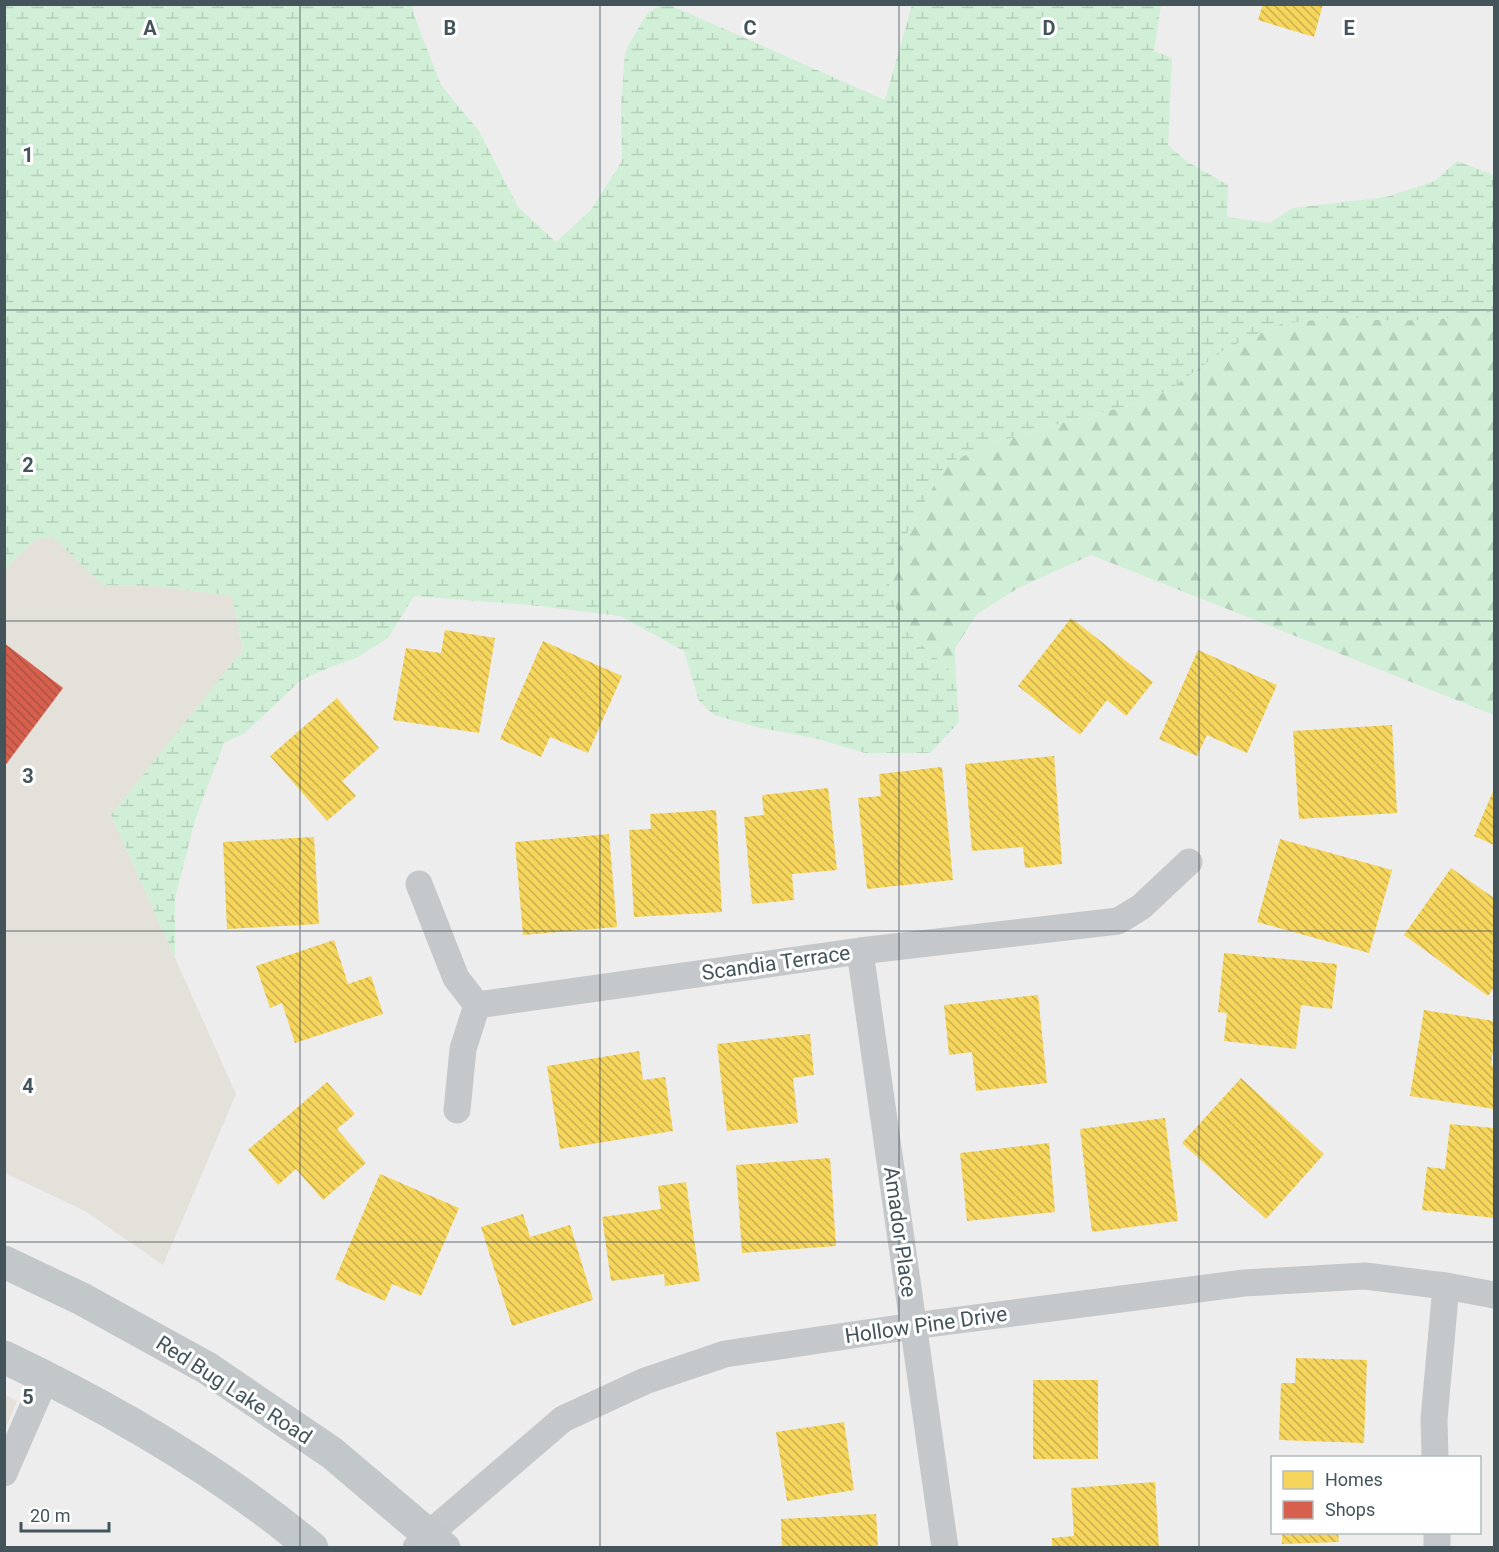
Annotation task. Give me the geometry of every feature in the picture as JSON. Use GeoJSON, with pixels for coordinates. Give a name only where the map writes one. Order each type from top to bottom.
{"type":"FeatureCollection","features":[{"type":"Feature","properties":{"kind":"main road","name":"Red Bug Lake Road"},"geometry":{"type":"LineString","coordinates":[[4,1262],[82,1299],[207,1368],[332,1454],[430,1543]]}},
{"type":"Feature","properties":{"kind":"main road"},"geometry":{"type":"LineString","coordinates":[[4,1357],[161,1439],[274,1516],[312,1548]]}},
{"type":"Feature","properties":{"kind":"street","name":"Scandia Terrace"},"geometry":{"type":"LineString","coordinates":[[477,1005],[860,951],[1118,921],[1141,907],[1190,862]]}},
{"type":"Feature","properties":{"kind":"street"},"geometry":{"type":"LineString","coordinates":[[419,884],[456,978],[477,1005],[463,1049],[457,1110]]}},
{"type":"Feature","properties":{"kind":"street","name":"Amador Place"},"geometry":{"type":"LineString","coordinates":[[860,951],[945,1548]]}},
{"type":"Feature","properties":{"kind":"street","name":"Hollow Pine Drive"},"geometry":{"type":"LineString","coordinates":[[430,1543],[562,1419],[645,1381],[725,1354],[913,1326],[1244,1283],[1365,1276],[1446,1286],[1494,1295]]}},
{"type":"Feature","properties":{"kind":"street"},"geometry":{"type":"LineString","coordinates":[[1435,1456],[1434,1419],[1446,1286]]}},
{"type":"Feature","properties":{"kind":"street"},"geometry":{"type":"LineString","coordinates":[[4,1473],[46,1377]]}},
{"type":"Feature","properties":{"kind":"shaded area"},"geometry":{"type":"Polygon","coordinates":[[[52,536],[103,585],[155,586],[232,596],[243,651],[111,815],[236,1094],[163,1265],[85,1211],[5,1173],[5,569],[36,539],[52,536]]]}},
{"type":"Feature","properties":{"kind":"shaded area"},"geometry":{"type":"Polygon","coordinates":[[[5,1395],[17,1401],[5,1430],[5,1395]]]}},
{"type":"Feature","properties":{"kind":"green space"},"geometry":{"type":"Polygon","coordinates":[[[5,4],[412,5],[441,85],[479,131],[518,207],[556,242],[591,210],[622,161],[621,105],[625,52],[647,13],[662,5],[673,5],[885,100],[912,5],[1161,5],[1154,51],[1172,58],[1168,145],[1186,161],[1228,185],[1227,217],[1269,223],[1293,208],[1386,197],[1435,181],[1457,161],[1494,175],[1494,311],[1471,317],[1394,321],[1337,317],[1281,324],[1227,348],[1172,388],[1145,402],[1093,414],[987,445],[946,464],[898,549],[889,583],[901,626],[956,676],[959,722],[930,753],[865,753],[814,738],[760,728],[714,715],[699,701],[684,651],[620,616],[530,605],[414,596],[388,638],[358,657],[301,680],[245,733],[224,743],[195,820],[175,899],[175,958],[111,815],[243,650],[232,596],[155,586],[103,585],[52,536],[36,539],[5,569],[5,4]]]}},
{"type":"Feature","properties":{"kind":"green space"},"geometry":{"type":"Polygon","coordinates":[[[1494,311],[1494,715],[1091,555],[1018,588],[977,614],[955,648],[956,676],[901,626],[889,583],[898,549],[946,464],[987,445],[1093,414],[1145,402],[1172,388],[1227,348],[1281,324],[1337,317],[1394,321],[1471,317],[1494,311]]]}},
{"type":"Feature","properties":{"kind":"building: Homes"},"geometry":{"type":"Polygon","coordinates":[[[1263,4],[1323,4],[1314,37],[1258,20],[1263,4]]]}},
{"type":"Feature","properties":{"kind":"building: Homes"},"geometry":{"type":"Polygon","coordinates":[[[1071,618],[1153,682],[1126,716],[1107,700],[1080,735],[1018,686],[1071,618]]]}},
{"type":"Feature","properties":{"kind":"building: Homes"},"geometry":{"type":"Polygon","coordinates":[[[445,630],[495,638],[479,733],[393,720],[406,648],[441,653],[445,630]]]}},
{"type":"Feature","properties":{"kind":"building: Homes"},"geometry":{"type":"Polygon","coordinates":[[[543,641],[622,676],[588,753],[550,737],[541,757],[500,739],[543,641]]]}},
{"type":"Feature","properties":{"kind":"building: Homes"},"geometry":{"type":"Polygon","coordinates":[[[1198,650],[1277,685],[1247,753],[1207,735],[1197,756],[1159,739],[1198,650]]]}},
{"type":"Feature","properties":{"kind":"building: Homes"},"geometry":{"type":"Polygon","coordinates":[[[337,698],[379,748],[342,781],[356,796],[327,821],[270,756],[337,698]]]}},
{"type":"Feature","properties":{"kind":"building: Homes"},"geometry":{"type":"Polygon","coordinates":[[[1392,725],[1397,813],[1299,819],[1293,731],[1392,725]]]}},
{"type":"Feature","properties":{"kind":"building: Homes"},"geometry":{"type":"Polygon","coordinates":[[[1054,756],[1062,864],[1025,868],[1023,847],[972,851],[965,764],[1054,756]]]}},
{"type":"Feature","properties":{"kind":"building: Homes"},"geometry":{"type":"Polygon","coordinates":[[[942,767],[953,880],[867,889],[858,798],[881,796],[879,774],[942,767]]]}},
{"type":"Feature","properties":{"kind":"building: Homes"},"geometry":{"type":"Polygon","coordinates":[[[828,788],[837,870],[792,874],[794,900],[752,904],[744,817],[764,815],[762,795],[828,788]]]}},
{"type":"Feature","properties":{"kind":"building: Homes"},"geometry":{"type":"Polygon","coordinates":[[[1494,789],[1494,845],[1474,836],[1494,789]]]}},
{"type":"Feature","properties":{"kind":"building: Homes"},"geometry":{"type":"Polygon","coordinates":[[[716,810],[722,912],[634,917],[629,830],[651,829],[650,814],[716,810]]]}},
{"type":"Feature","properties":{"kind":"building: Homes"},"geometry":{"type":"Polygon","coordinates":[[[609,834],[617,927],[523,935],[515,842],[609,834]]]}},
{"type":"Feature","properties":{"kind":"building: Homes"},"geometry":{"type":"Polygon","coordinates":[[[314,837],[319,924],[227,929],[223,842],[314,837]]]}},
{"type":"Feature","properties":{"kind":"building: Homes"},"geometry":{"type":"Polygon","coordinates":[[[1280,839],[1392,870],[1369,953],[1257,922],[1280,839]]]}},
{"type":"Feature","properties":{"kind":"building: Homes"},"geometry":{"type":"Polygon","coordinates":[[[1451,868],[1494,898],[1494,987],[1488,996],[1404,935],[1451,868]]]}},
{"type":"Feature","properties":{"kind":"building: Homes"},"geometry":{"type":"Polygon","coordinates":[[[334,940],[348,984],[371,976],[383,1014],[295,1043],[282,1003],[270,1008],[256,966],[334,940]]]}},
{"type":"Feature","properties":{"kind":"building: Homes"},"geometry":{"type":"Polygon","coordinates":[[[1224,953],[1337,964],[1332,1009],[1301,1005],[1296,1049],[1224,1041],[1227,1013],[1218,1012],[1224,953]]]}},
{"type":"Feature","properties":{"kind":"building: Homes"},"geometry":{"type":"Polygon","coordinates":[[[1038,995],[1047,1083],[976,1091],[972,1052],[949,1055],[944,1005],[1038,995]]]}},
{"type":"Feature","properties":{"kind":"building: Homes"},"geometry":{"type":"Polygon","coordinates":[[[1424,1010],[1494,1021],[1491,1065],[1494,1066],[1494,1109],[1410,1096],[1424,1010]]]}},
{"type":"Feature","properties":{"kind":"building: Homes"},"geometry":{"type":"Polygon","coordinates":[[[810,1034],[814,1075],[793,1078],[798,1123],[727,1131],[717,1044],[810,1034]]]}},
{"type":"Feature","properties":{"kind":"building: Homes"},"geometry":{"type":"Polygon","coordinates":[[[639,1051],[643,1080],[665,1077],[673,1131],[560,1149],[547,1066],[639,1051]]]}},
{"type":"Feature","properties":{"kind":"building: Homes"},"geometry":{"type":"Polygon","coordinates":[[[1241,1078],[1324,1154],[1266,1219],[1182,1143],[1241,1078]]]}},
{"type":"Feature","properties":{"kind":"building: Homes"},"geometry":{"type":"Polygon","coordinates":[[[327,1082],[355,1114],[337,1129],[366,1163],[323,1200],[296,1169],[278,1185],[248,1150],[327,1082]]]}},
{"type":"Feature","properties":{"kind":"building: Homes"},"geometry":{"type":"Polygon","coordinates":[[[1165,1118],[1178,1221],[1092,1232],[1080,1129],[1165,1118]]]}},
{"type":"Feature","properties":{"kind":"building: Homes"},"geometry":{"type":"Polygon","coordinates":[[[1450,1124],[1494,1128],[1494,1218],[1422,1210],[1427,1167],[1445,1169],[1450,1124]]]}},
{"type":"Feature","properties":{"kind":"building: Homes"},"geometry":{"type":"Polygon","coordinates":[[[1049,1143],[1055,1212],[967,1221],[960,1153],[1049,1143]]]}},
{"type":"Feature","properties":{"kind":"building: Homes"},"geometry":{"type":"Polygon","coordinates":[[[830,1158],[836,1246],[742,1253],[736,1165],[830,1158]]]}},
{"type":"Feature","properties":{"kind":"building: Homes"},"geometry":{"type":"Polygon","coordinates":[[[380,1174],[459,1208],[421,1296],[392,1284],[385,1301],[335,1279],[380,1174]]]}},
{"type":"Feature","properties":{"kind":"building: Homes"},"geometry":{"type":"Polygon","coordinates":[[[686,1182],[700,1281],[665,1286],[664,1274],[611,1281],[602,1217],[661,1209],[658,1186],[686,1182]]]}},
{"type":"Feature","properties":{"kind":"building: Homes"},"geometry":{"type":"Polygon","coordinates":[[[523,1214],[530,1237],[570,1225],[593,1300],[512,1326],[481,1227],[523,1214]]]}},
{"type":"Feature","properties":{"kind":"building: Homes"},"geometry":{"type":"Polygon","coordinates":[[[1296,1358],[1367,1360],[1364,1443],[1279,1440],[1281,1383],[1295,1383],[1296,1358]]]}},
{"type":"Feature","properties":{"kind":"building: Homes"},"geometry":{"type":"Polygon","coordinates":[[[1033,1380],[1098,1380],[1098,1459],[1033,1459],[1033,1380]]]}},
{"type":"Feature","properties":{"kind":"building: Homes"},"geometry":{"type":"Polygon","coordinates":[[[844,1422],[854,1490],[787,1501],[776,1432],[844,1422]]]}},
{"type":"Feature","properties":{"kind":"building: Homes"},"geometry":{"type":"Polygon","coordinates":[[[1155,1482],[1159,1548],[1052,1548],[1052,1538],[1074,1536],[1071,1488],[1155,1482]]]}},
{"type":"Feature","properties":{"kind":"building: Homes"},"geometry":{"type":"Polygon","coordinates":[[[876,1514],[878,1548],[782,1548],[781,1519],[876,1514]]]}},
{"type":"Feature","properties":{"kind":"building: Homes"},"geometry":{"type":"Polygon","coordinates":[[[1282,1534],[1338,1534],[1339,1542],[1282,1544],[1282,1534]]]}},
{"type":"Feature","properties":{"kind":"building: Shops"},"geometry":{"type":"Polygon","coordinates":[[[4,643],[63,688],[4,767],[4,643]]]}}]}
